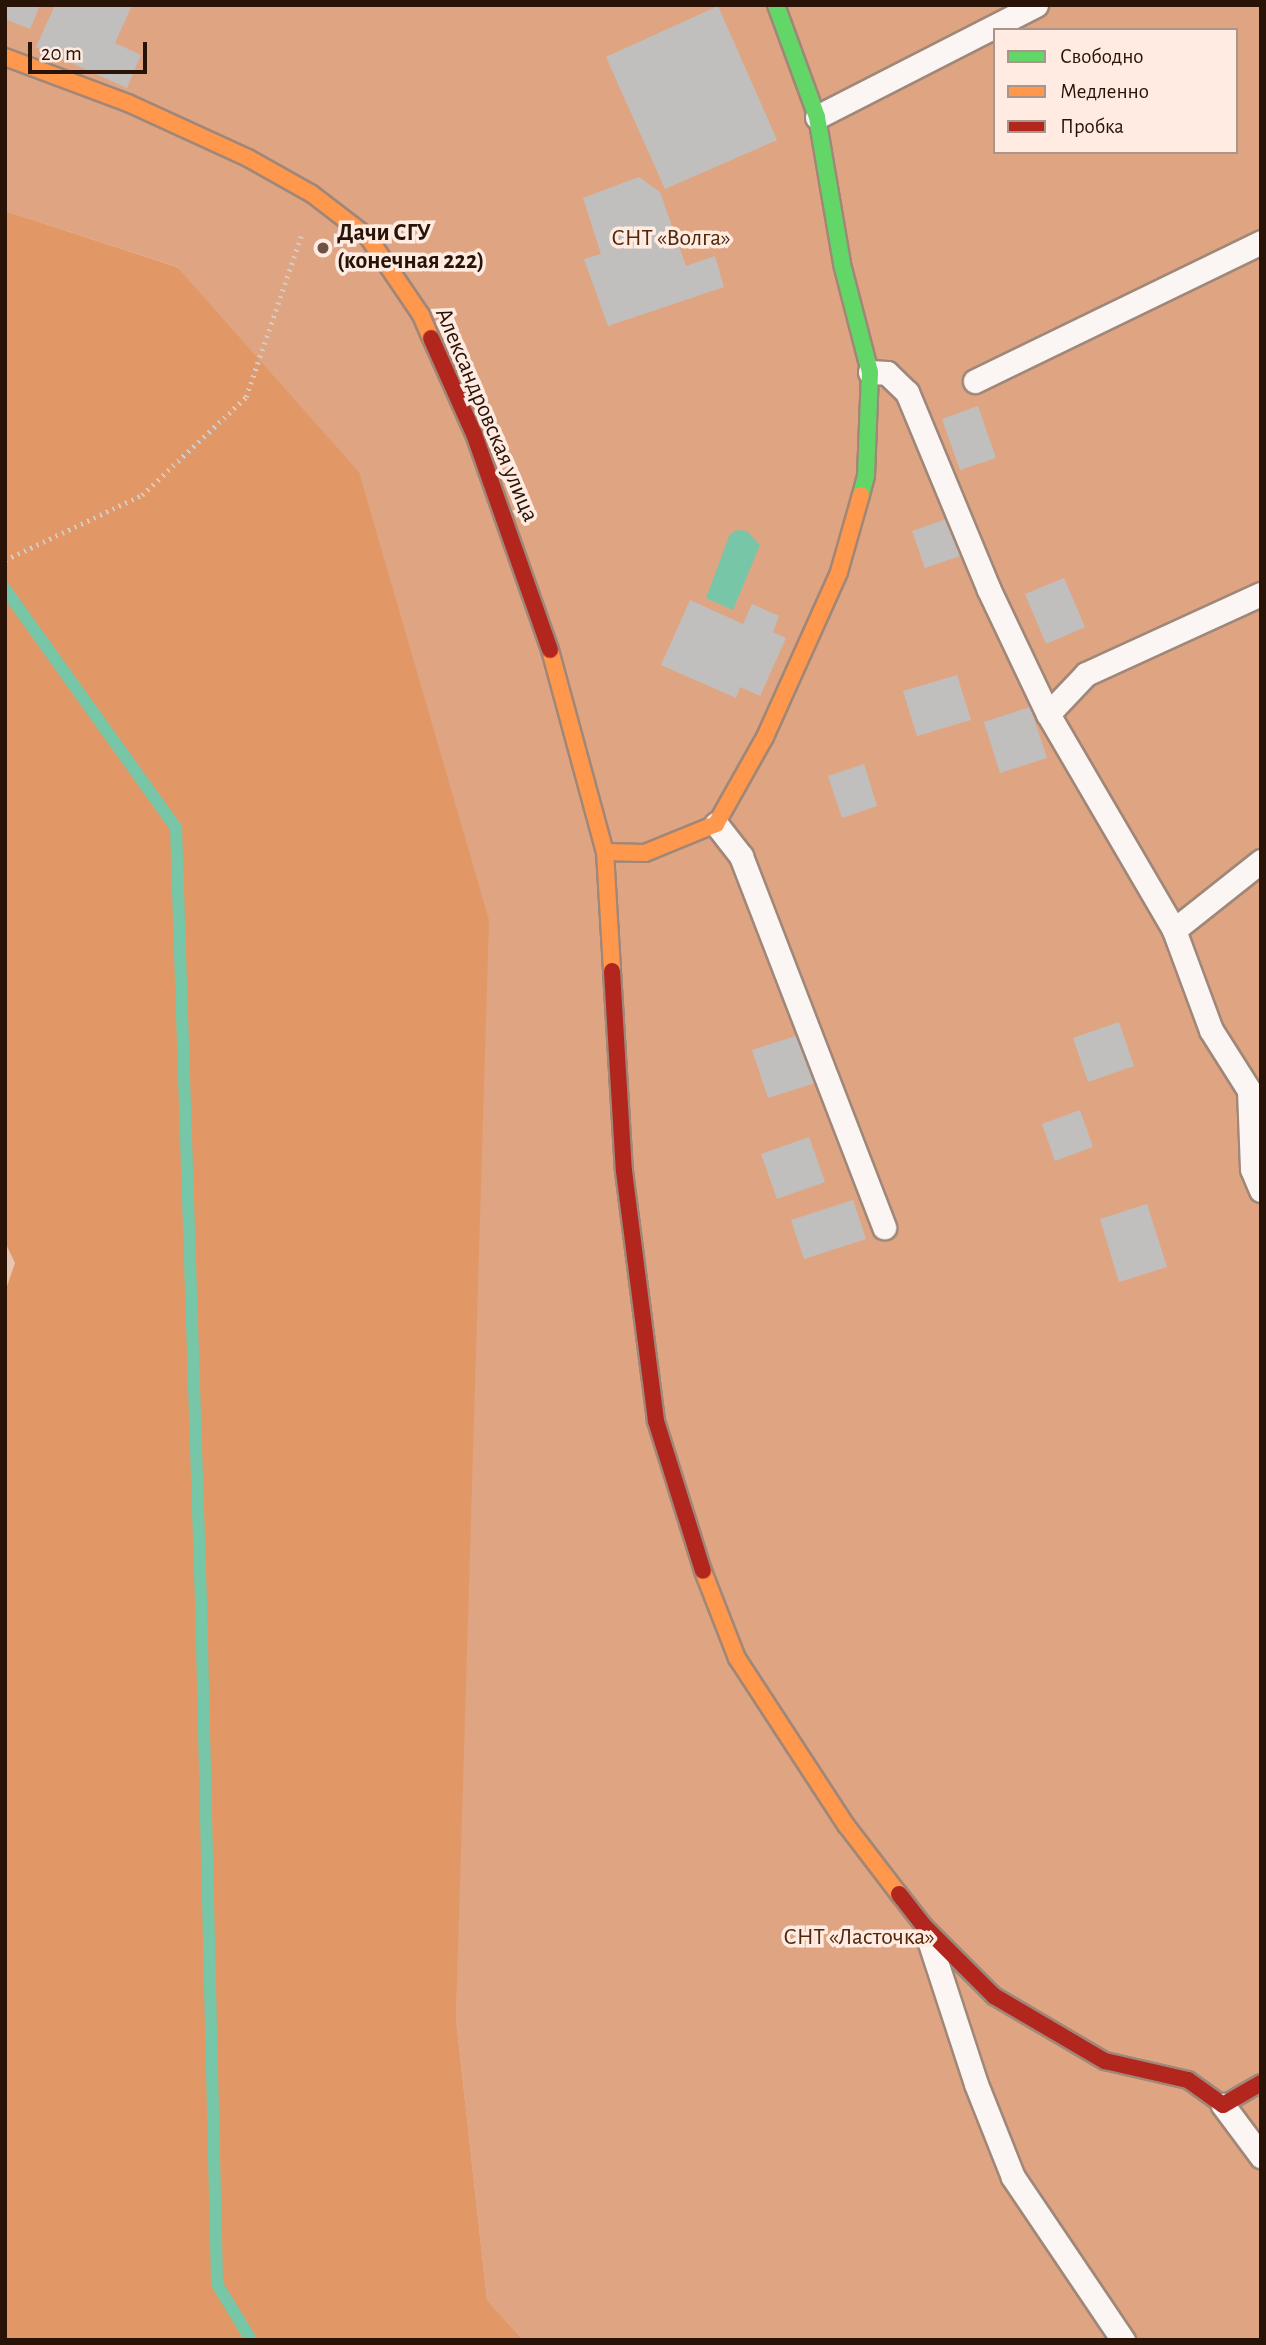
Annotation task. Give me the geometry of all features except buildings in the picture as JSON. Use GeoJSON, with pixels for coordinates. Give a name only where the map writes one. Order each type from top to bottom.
{"type":"FeatureCollection","features":[{"type":"Feature","properties":{"kind":"street"},"geometry":{"type":"LineString","coordinates":[[605,852],[645,853],[716,824],[765,737],[839,572],[866,476],[870,372],[842,264],[817,117],[776,5]]}},
{"type":"Feature","properties":{"kind":"street","name":"Александровская улица"},"geometry":{"type":"LineString","coordinates":[[5,57],[128,103],[248,158],[312,194],[368,237],[413,304],[474,434],[539,607],[605,852],[624,1171],[656,1421],[688,1535],[737,1658],[846,1825],[924,1926],[994,1996],[1105,2061],[1188,2080],[1223,2105]]}},
{"type":"Feature","properties":{"kind":"street"},"geometry":{"type":"LineString","coordinates":[[1223,2105],[1261,2083]]}},
{"type":"Feature","properties":{"kind":"lane"},"geometry":{"type":"LineString","coordinates":[[817,117],[1037,5]]}},
{"type":"Feature","properties":{"kind":"lane"},"geometry":{"type":"LineString","coordinates":[[975,381],[1261,242]]}},
{"type":"Feature","properties":{"kind":"lane"},"geometry":{"type":"LineString","coordinates":[[870,372],[887,373],[907,393],[989,590],[1048,714],[1174,930],[1211,1030],[1249,1090],[1258,1174]]}},
{"type":"Feature","properties":{"kind":"lane"},"geometry":{"type":"LineString","coordinates":[[1048,714],[1086,674],[1261,594]]}},
{"type":"Feature","properties":{"kind":"lane"},"geometry":{"type":"LineString","coordinates":[[716,824],[741,856],[884,1227]]}},
{"type":"Feature","properties":{"kind":"lane"},"geometry":{"type":"LineString","coordinates":[[1174,930],[1261,861]]}},
{"type":"Feature","properties":{"kind":"lane"},"geometry":{"type":"LineString","coordinates":[[924,1926],[976,2084],[1013,2178],[1123,2340]]}},
{"type":"Feature","properties":{"kind":"lane"},"geometry":{"type":"LineString","coordinates":[[1223,2105],[1261,2157]]}},
{"type":"Feature","properties":{"kind":"path"},"geometry":{"type":"LineString","coordinates":[[5,560],[142,495],[246,397],[287,289],[312,194]]}},
{"type":"Feature","properties":{"kind":"green space"},"geometry":{"type":"Polygon","coordinates":[[[5,5],[1261,5],[1261,2340],[523,2340],[487,2300],[456,2019],[467,1546],[178,267],[5,211],[5,5]]]}},
{"type":"Feature","properties":{"kind":"shaded area"},"geometry":{"type":"Polygon","coordinates":[[[5,211],[177,267],[359,472],[489,920],[456,2019],[487,2300],[523,2340],[5,2340],[5,1292],[15,1263],[5,1242],[5,211]]]}},
{"type":"Feature","properties":{"kind":"shaded area"},"geometry":{"type":"Polygon","coordinates":[[[738,530],[747,531],[760,545],[733,610],[706,598],[730,534],[738,530]]]}},
{"type":"Feature","properties":{"kind":"waterway"},"geometry":{"type":"LineString","coordinates":[[5,589],[176,828],[201,1603],[217,2284],[251,2340]]}},
{"type":"Feature","properties":{"kind":"traffic: fast"},"geometry":{"type":"LineString","coordinates":[[776,5],[817,117],[842,264],[870,372],[866,476],[861,495]]}},
{"type":"Feature","properties":{"kind":"traffic: slow"},"geometry":{"type":"LineString","coordinates":[[5,57],[128,103],[248,158],[312,194],[368,237],[421,315],[431,338]]}},
{"type":"Feature","properties":{"kind":"traffic: slow"},"geometry":{"type":"LineString","coordinates":[[605,852],[645,853],[716,824],[765,737],[839,572],[861,495]]}},
{"type":"Feature","properties":{"kind":"traffic: slow"},"geometry":{"type":"LineString","coordinates":[[550,650],[605,852],[612,971]]}},
{"type":"Feature","properties":{"kind":"traffic: slow"},"geometry":{"type":"LineString","coordinates":[[703,1571],[737,1658],[846,1825],[899,1894]]}},
{"type":"Feature","properties":{"kind":"traffic: jam"},"geometry":{"type":"LineString","coordinates":[[431,338],[474,434],[550,650]]}},
{"type":"Feature","properties":{"kind":"traffic: jam"},"geometry":{"type":"LineString","coordinates":[[612,971],[624,1171],[656,1421],[703,1571]]}},
{"type":"Feature","properties":{"kind":"traffic: jam"},"geometry":{"type":"LineString","coordinates":[[899,1894],[924,1926],[994,1996],[1105,2061],[1188,2080],[1223,2105],[1261,2083]]}},
{"type":"Feature","properties":{"kind":"place","name":"Дачи СГУ (конечная 222)"},"geometry":{"type":"Point","coordinates":[323,248]}},
{"type":"Feature","properties":{"kind":"park label","name":"СНТ «Волга»"},"geometry":{"type":"Point","coordinates":[671,239]}},
{"type":"Feature","properties":{"kind":"park label","name":"СНТ «Ласточка»"},"geometry":{"type":"Point","coordinates":[859,1938]}}]}
